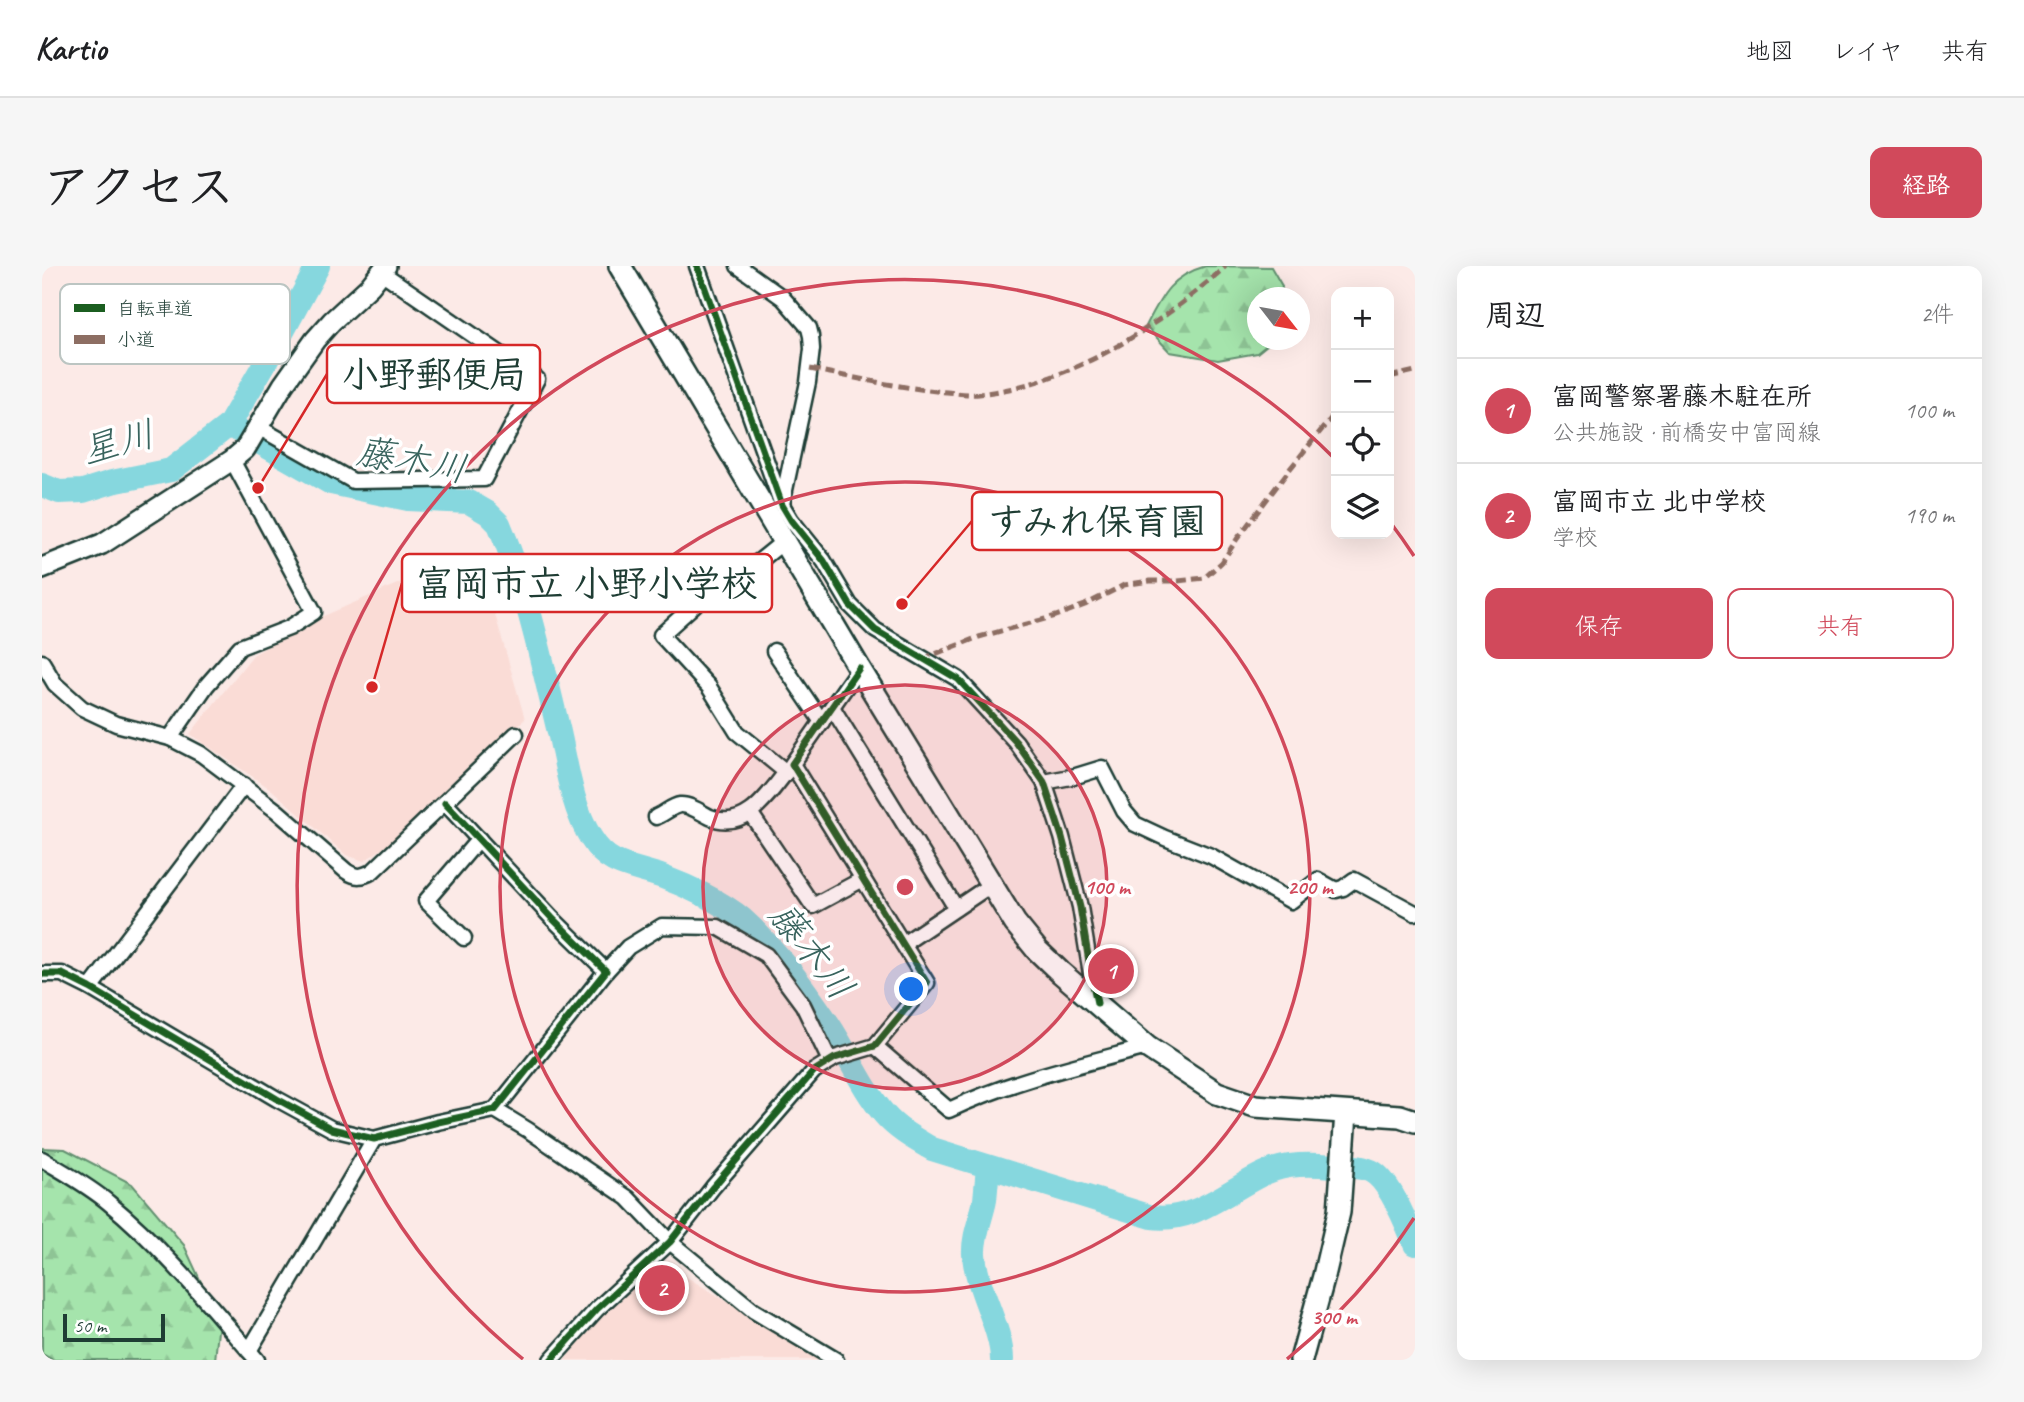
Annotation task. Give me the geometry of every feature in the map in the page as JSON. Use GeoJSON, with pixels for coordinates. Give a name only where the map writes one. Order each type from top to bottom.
{"type":"FeatureCollection","features":[{"type":"Feature","properties":{"kind":"main road"},"geometry":{"type":"LineString","coordinates":[[620,266],[774,509],[783,542],[859,668],[1015,923],[1037,950],[1147,1047],[1203,1084],[1232,1099],[1255,1106],[1400,1116],[1415,1121]]}},
{"type":"Feature","properties":{"kind":"main road"},"geometry":{"type":"LineString","coordinates":[[42,568],[102,544],[247,442],[315,340],[384,269]]}},
{"type":"Feature","properties":{"kind":"main road"},"geometry":{"type":"LineString","coordinates":[[1301,1360],[1339,1212],[1346,1113]]}},
{"type":"Feature","properties":{"kind":"street"},"geometry":{"type":"LineString","coordinates":[[697,266],[774,509],[791,520],[824,561],[850,605],[875,630],[958,679],[1016,742],[1044,782],[1080,907],[1097,1003]]}},
{"type":"Feature","properties":{"kind":"street"},"geometry":{"type":"LineString","coordinates":[[738,266],[783,298],[809,328],[811,336],[808,382],[774,509]]}},
{"type":"Feature","properties":{"kind":"street"},"geometry":{"type":"LineString","coordinates":[[247,442],[353,481],[484,479],[537,379],[384,269]]}},
{"type":"Feature","properties":{"kind":"street"},"geometry":{"type":"LineString","coordinates":[[170,738],[206,685],[240,647],[289,628],[314,612],[247,442]]}},
{"type":"Feature","properties":{"kind":"street"},"geometry":{"type":"LineString","coordinates":[[551,1360],[597,1309],[670,1242],[713,1186],[814,1071],[833,1059],[874,1046],[927,983],[863,879],[789,768],[737,732],[709,687],[661,635],[712,588],[752,567],[783,542]]}},
{"type":"Feature","properties":{"kind":"street"},"geometry":{"type":"LineString","coordinates":[[774,651],[822,722]]}},
{"type":"Feature","properties":{"kind":"street"},"geometry":{"type":"LineString","coordinates":[[42,662],[55,684],[82,708],[116,724],[170,738],[201,754],[244,785],[346,871],[357,876],[373,871],[516,734]]}},
{"type":"Feature","properties":{"kind":"street"},"geometry":{"type":"LineString","coordinates":[[656,817],[684,805],[715,819],[733,821],[751,814],[789,768],[859,668]]}},
{"type":"Feature","properties":{"kind":"street"},"geometry":{"type":"LineString","coordinates":[[832,708],[957,908]]}},
{"type":"Feature","properties":{"kind":"street"},"geometry":{"type":"LineString","coordinates":[[1044,782],[1102,768],[1124,811],[1135,824],[1211,856],[1291,901],[1318,880],[1336,890],[1354,880],[1415,914]]}},
{"type":"Feature","properties":{"kind":"street"},"geometry":{"type":"LineString","coordinates":[[90,988],[244,785]]}},
{"type":"Feature","properties":{"kind":"street"},"geometry":{"type":"LineString","coordinates":[[445,803],[552,918],[606,971]]}},
{"type":"Feature","properties":{"kind":"street"},"geometry":{"type":"LineString","coordinates":[[751,814],[813,906],[863,879]]}},
{"type":"Feature","properties":{"kind":"street"},"geometry":{"type":"LineString","coordinates":[[464,939],[426,901],[479,839]]}},
{"type":"Feature","properties":{"kind":"street"},"geometry":{"type":"LineString","coordinates":[[903,944],[992,884]]}},
{"type":"Feature","properties":{"kind":"street"},"geometry":{"type":"LineString","coordinates":[[42,974],[62,974],[90,988],[332,1129],[374,1139],[495,1110],[606,971],[628,947],[662,926],[718,927],[766,955],[803,1005],[833,1059]]}},
{"type":"Feature","properties":{"kind":"street"},"geometry":{"type":"LineString","coordinates":[[874,1046],[949,1110],[986,1092],[1147,1047]]}},
{"type":"Feature","properties":{"kind":"street"},"geometry":{"type":"LineString","coordinates":[[495,1110],[628,1198],[670,1242],[754,1311],[836,1360]]}},
{"type":"Feature","properties":{"kind":"street"},"geometry":{"type":"LineString","coordinates":[[42,1159],[110,1203],[198,1292],[253,1355],[374,1139]]}},
{"type":"Feature","properties":{"kind":"shaded area"},"geometry":{"type":"Polygon","coordinates":[[[442,575],[475,591],[492,604],[525,719],[392,842],[364,861],[346,855],[272,790],[190,734],[253,655],[310,622],[413,577],[442,575]]]}},
{"type":"Feature","properties":{"kind":"shaded area"},"geometry":{"type":"Polygon","coordinates":[[[649,1248],[662,1262],[823,1360],[565,1360],[649,1248]]]}},
{"type":"Feature","properties":{"kind":"green space"},"geometry":{"type":"Polygon","coordinates":[[[1206,266],[1271,267],[1282,287],[1247,287],[1247,350],[1261,350],[1257,353],[1218,360],[1170,352],[1146,326],[1169,288],[1194,270],[1206,266]]]}},
{"type":"Feature","properties":{"kind":"green space"},"geometry":{"type":"Polygon","coordinates":[[[42,1148],[65,1149],[132,1184],[184,1245],[219,1321],[215,1360],[53,1360],[42,1354],[42,1148]]]}},
{"type":"Feature","properties":{"kind":"waterway","name":"星川"},"geometry":{"type":"LineString","coordinates":[[290,318],[318,266]]}},
{"type":"Feature","properties":{"kind":"waterway","name":"星川"},"geometry":{"type":"LineString","coordinates":[[42,485],[59,492],[83,491],[171,470],[229,425],[264,364]]}},
{"type":"Feature","properties":{"kind":"waterway","name":"藤木川"},"geometry":{"type":"LineString","coordinates":[[229,425],[331,483],[408,499],[469,502],[488,513],[499,524],[518,574],[533,626],[575,800],[591,838],[598,848],[614,861],[683,885],[742,919],[788,969],[819,1011],[877,1105],[907,1134],[932,1149],[1152,1217],[1183,1215],[1197,1210],[1265,1173],[1282,1167],[1308,1165],[1363,1168],[1378,1176],[1385,1184],[1415,1244]]}},
{"type":"Feature","properties":{"kind":"waterway"},"geometry":{"type":"LineString","coordinates":[[988,1167],[985,1200],[976,1233],[974,1254],[979,1281],[998,1335],[1002,1360]]}},
{"type":"Feature","properties":{"kind":"marked path"},"geometry":{"type":"LineString","coordinates":[[810,369],[963,394],[1014,388],[1048,378],[1112,349],[1172,311],[1226,266]]}},
{"type":"Feature","properties":{"kind":"marked path"},"geometry":{"type":"LineString","coordinates":[[1394,376],[1415,371]]}},
{"type":"Feature","properties":{"kind":"marked path"},"geometry":{"type":"LineString","coordinates":[[922,659],[979,637],[1056,616],[1124,585],[1204,578],[1222,562],[1289,470],[1335,413]]}},
{"type":"Feature","properties":{"kind":"cycle path"},"geometry":{"type":"LineString","coordinates":[[697,266],[782,505],[791,520],[824,561],[850,605],[875,630],[958,679],[1016,742],[1044,782],[1080,907],[1097,1003]]}},
{"type":"Feature","properties":{"kind":"cycle path"},"geometry":{"type":"LineString","coordinates":[[551,1360],[597,1309],[670,1242],[713,1187],[814,1071],[835,1058],[875,1046],[927,983],[792,764],[859,668]]}},
{"type":"Feature","properties":{"kind":"cycle path"},"geometry":{"type":"LineString","coordinates":[[42,974],[62,974],[90,988],[332,1129],[374,1139],[495,1110],[606,971],[552,918],[445,803]]}},
{"type":"Feature","properties":{"kind":"place","name":"小野郵便局"},"geometry":{"type":"Point","coordinates":[258,488]}},
{"type":"Feature","properties":{"kind":"place","name":"すみれ保育園"},"geometry":{"type":"Point","coordinates":[902,604]}},
{"type":"Feature","properties":{"kind":"place","name":"富岡市立 小野小学校"},"geometry":{"type":"Point","coordinates":[372,687]}},
{"type":"Feature","properties":{"kind":"place","name":"富岡警察署藤木駐在所"},"geometry":{"type":"Point","coordinates":[1111,971]}},
{"type":"Feature","properties":{"kind":"place","name":"富岡市立 北中学校"},"geometry":{"type":"Point","coordinates":[662,1288]}}]}
